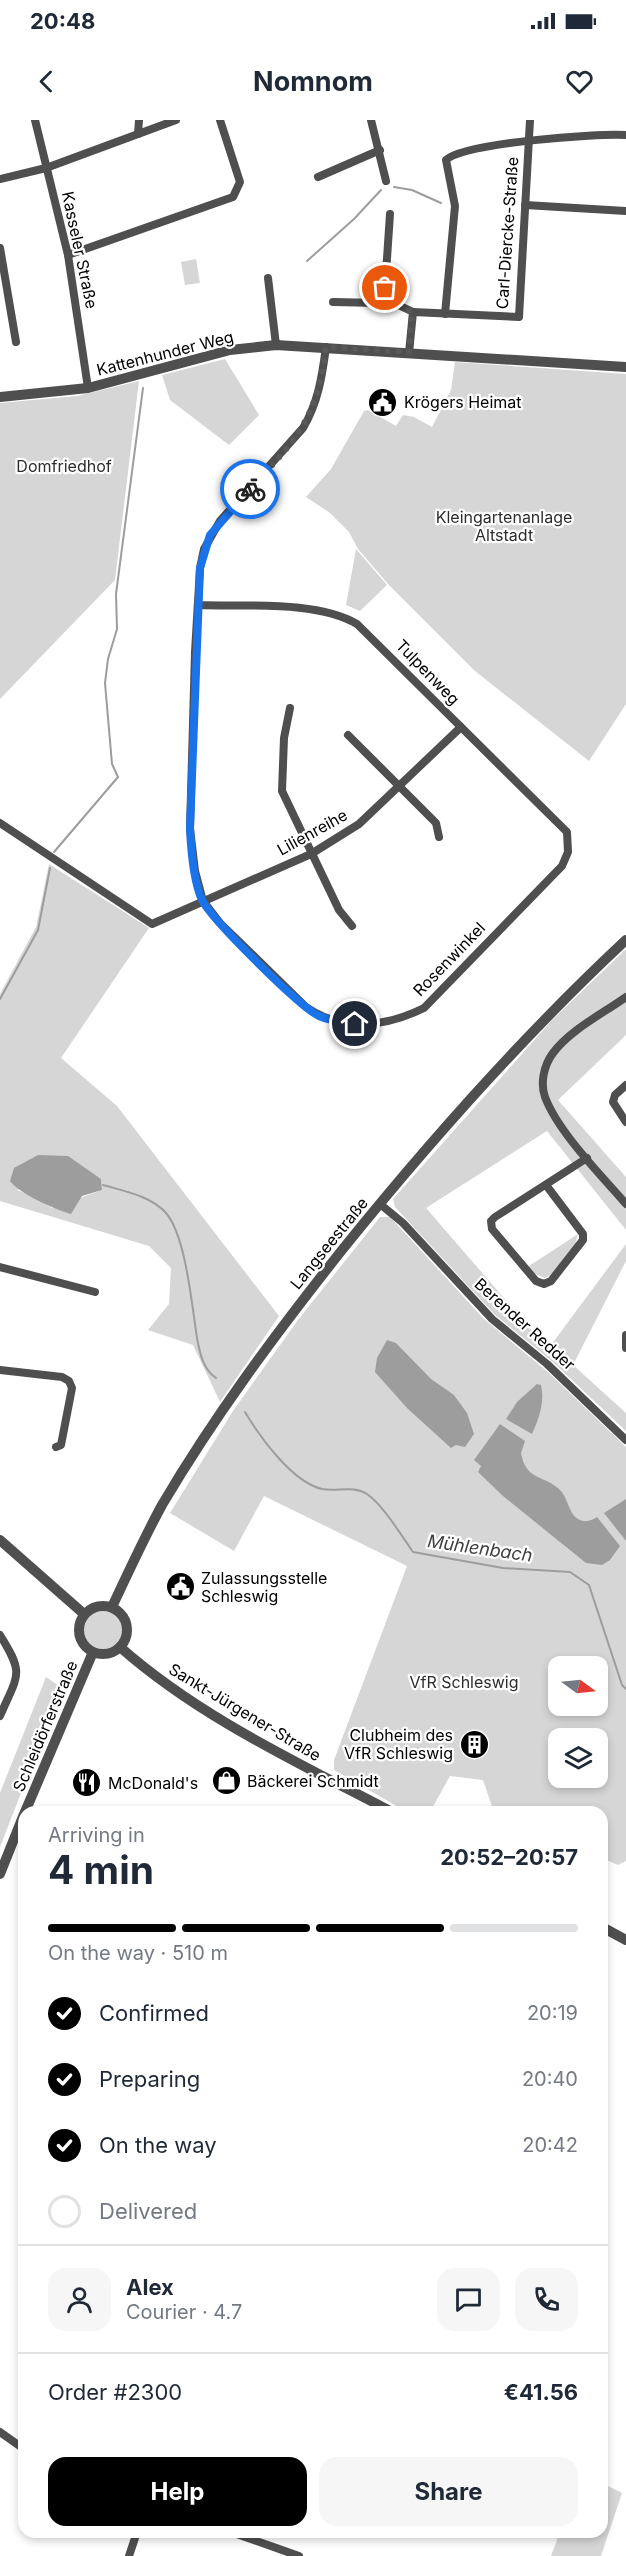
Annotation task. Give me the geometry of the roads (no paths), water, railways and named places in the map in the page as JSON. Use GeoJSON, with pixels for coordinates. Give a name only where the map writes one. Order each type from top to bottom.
{"type":"FeatureCollection","features":[{"type":"Feature","properties":{"kind":"street","name":"Kasseler Straße"},"geometry":{"type":"LineString","coordinates":[[35,120],[68,255],[88,388]]}},
{"type":"Feature","properties":{"kind":"street"},"geometry":{"type":"LineString","coordinates":[[138,134],[139,120]]}},
{"type":"Feature","properties":{"kind":"street"},"geometry":{"type":"LineString","coordinates":[[0,179],[46,168],[176,120]]}},
{"type":"Feature","properties":{"kind":"street"},"geometry":{"type":"LineString","coordinates":[[68,255],[233,197],[240,182],[220,120]]}},
{"type":"Feature","properties":{"kind":"street"},"geometry":{"type":"LineString","coordinates":[[370,120],[380,150],[386,180]]}},
{"type":"Feature","properties":{"kind":"street","name":"Carl-Diercke-Straße"},"geometry":{"type":"LineString","coordinates":[[412,312],[519,317],[531,120]]}},
{"type":"Feature","properties":{"kind":"street"},"geometry":{"type":"LineString","coordinates":[[445,314],[455,206],[446,160],[452,154],[568,136],[626,135]]}},
{"type":"Feature","properties":{"kind":"street"},"geometry":{"type":"LineString","coordinates":[[318,177],[380,150]]}},
{"type":"Feature","properties":{"kind":"street"},"geometry":{"type":"LineString","coordinates":[[525,205],[626,211]]}},
{"type":"Feature","properties":{"kind":"street"},"geometry":{"type":"LineString","coordinates":[[386,299],[390,213]]}},
{"type":"Feature","properties":{"kind":"street"},"geometry":{"type":"LineString","coordinates":[[0,248],[3,285],[16,342]]}},
{"type":"Feature","properties":{"kind":"street"},"geometry":{"type":"LineString","coordinates":[[268,278],[276,345]]}},
{"type":"Feature","properties":{"kind":"street"},"geometry":{"type":"LineString","coordinates":[[333,302],[379,303],[386,299]]}},
{"type":"Feature","properties":{"kind":"street"},"geometry":{"type":"LineString","coordinates":[[386,299],[412,312],[409,352]]}},
{"type":"Feature","properties":{"kind":"street","name":"Kattenhunder Weg"},"geometry":{"type":"LineString","coordinates":[[0,397],[88,388],[230,350],[276,345],[626,367]]}},
{"type":"Feature","properties":{"kind":"street"},"geometry":{"type":"LineString","coordinates":[[202,901],[195,871],[190,828],[200,568],[210,535],[303,428],[312,413],[319,390],[326,347]]}},
{"type":"Feature","properties":{"kind":"street","name":"Tulpenweg"},"geometry":{"type":"LineString","coordinates":[[198,605],[322,610],[344,616],[368,633],[567,832],[568,852],[562,866]]}},
{"type":"Feature","properties":{"kind":"street"},"geometry":{"type":"LineString","coordinates":[[290,708],[284,738],[282,791],[339,910],[352,926]]}},
{"type":"Feature","properties":{"kind":"street","name":"Lilienreihe"},"geometry":{"type":"LineString","coordinates":[[0,823],[152,924],[311,854],[359,824],[461,728]]}},
{"type":"Feature","properties":{"kind":"street"},"geometry":{"type":"LineString","coordinates":[[348,735],[436,823],[440,837]]}},
{"type":"Feature","properties":{"kind":"street","name":"Rosenwinkel"},"geometry":{"type":"LineString","coordinates":[[202,901],[220,923],[306,1007],[319,1016],[335,1021],[372,1025],[404,1018],[424,1008],[562,866]]}},
{"type":"Feature","properties":{"kind":"street","name":"Langseestraße"},"geometry":{"type":"LineString","coordinates":[[112,1606],[161,1507],[223,1409],[291,1314],[380,1204],[500,1067],[626,940]]}},
{"type":"Feature","properties":{"kind":"street"},"geometry":{"type":"LineString","coordinates":[[626,997],[560,1046],[548,1061],[544,1072],[544,1096],[549,1106],[587,1158],[626,1204]]}},
{"type":"Feature","properties":{"kind":"street"},"geometry":{"type":"LineString","coordinates":[[626,1085],[615,1095],[613,1102],[626,1122]]}},
{"type":"Feature","properties":{"kind":"street"},"geometry":{"type":"LineString","coordinates":[[546,1185],[583,1233],[583,1240],[551,1281],[544,1284],[536,1281],[492,1229],[491,1221],[587,1158]]}},
{"type":"Feature","properties":{"kind":"street","name":"Berender Redder"},"geometry":{"type":"LineString","coordinates":[[380,1204],[403,1223],[492,1319],[555,1371],[626,1440]]}},
{"type":"Feature","properties":{"kind":"street"},"geometry":{"type":"LineString","coordinates":[[0,1267],[95,1292]]}},
{"type":"Feature","properties":{"kind":"street"},"geometry":{"type":"LineString","coordinates":[[626,1335],[626,1348]]}},
{"type":"Feature","properties":{"kind":"street"},"geometry":{"type":"LineString","coordinates":[[0,1370],[62,1377],[69,1381],[72,1388],[65,1434],[61,1445],[56,1447]]}},
{"type":"Feature","properties":{"kind":"street"},"geometry":{"type":"LineString","coordinates":[[0,1540],[84,1614]]}},
{"type":"Feature","properties":{"kind":"street"},"geometry":{"type":"LineString","coordinates":[[96,1606],[112,1606],[124,1617],[127,1632],[120,1647],[107,1654],[93,1652],[87,1648],[79,1635],[80,1621],[84,1614],[96,1606]]}},
{"type":"Feature","properties":{"kind":"street"},"geometry":{"type":"LineString","coordinates":[[0,1635],[16,1661],[17,1671],[0,1716]]}},
{"type":"Feature","properties":{"kind":"street","name":"Sankt-Jürgener-Straße"},"geometry":{"type":"LineString","coordinates":[[120,1647],[160,1680],[207,1710],[381,1806]]}},
{"type":"Feature","properties":{"kind":"street","name":"Schleidörferstraße"},"geometry":{"type":"LineString","coordinates":[[27,1806],[93,1652]]}},
{"type":"Feature","properties":{"kind":"street","name":"Schleidörferstraße"},"geometry":{"type":"LineString","coordinates":[[0,1874],[18,1841]]}},
{"type":"Feature","properties":{"kind":"street"},"geometry":{"type":"LineString","coordinates":[[608,1930],[626,1940]]}},
{"type":"Feature","properties":{"kind":"street"},"geometry":{"type":"LineString","coordinates":[[0,2432],[18,2445]]}},
{"type":"Feature","properties":{"kind":"street"},"geometry":{"type":"LineString","coordinates":[[129,2556],[135,2538]]}},
{"type":"Feature","properties":{"kind":"street"},"geometry":{"type":"LineString","coordinates":[[248,2538],[299,2556]]}},
{"type":"Feature","properties":{"kind":"waterway"},"geometry":{"type":"LineString","coordinates":[[394,187],[412,190],[441,203]]}},
{"type":"Feature","properties":{"kind":"waterway"},"geometry":{"type":"LineString","coordinates":[[307,261],[354,219],[381,190]]}},
{"type":"Feature","properties":{"kind":"waterway"},"geometry":{"type":"LineString","coordinates":[[54,852],[118,777],[112,764],[105,683],[108,659],[117,629],[116,594],[143,388]]}},
{"type":"Feature","properties":{"kind":"waterway"},"geometry":{"type":"LineString","coordinates":[[0,999],[38,930],[50,868]]}},
{"type":"Feature","properties":{"kind":"waterway","name":"Mühlenbach"},"geometry":{"type":"LineString","coordinates":[[103,1185],[153,1202],[166,1213],[173,1224],[179,1238],[187,1272],[201,1355],[205,1366],[216,1378]]}},
{"type":"Feature","properties":{"kind":"waterway","name":"Mühlenbach"},"geometry":{"type":"LineString","coordinates":[[245,1412],[268,1446],[299,1478],[322,1489],[351,1489],[367,1494],[385,1513],[413,1552],[503,1568],[570,1572],[589,1585],[622,1685],[626,1689]]}},
{"type":"Feature","properties":{"kind":"place","name":"Krögers Heimat"},"geometry":{"type":"Point","coordinates":[383,402]}},
{"type":"Feature","properties":{"kind":"place","name":"Zulassungsstelle Schleswig"},"geometry":{"type":"Point","coordinates":[180,1587]}},
{"type":"Feature","properties":{"kind":"place","name":"Clubheim des VfR Schleswig"},"geometry":{"type":"Point","coordinates":[474,1744]}},
{"type":"Feature","properties":{"kind":"place","name":"Bäckerei Schmidt"},"geometry":{"type":"Point","coordinates":[226,1781]}},
{"type":"Feature","properties":{"kind":"place","name":"McDonald's"},"geometry":{"type":"Point","coordinates":[87,1783]}},
{"type":"Feature","properties":{"kind":"park label","name":"Domfriedhof"},"geometry":{"type":"Point","coordinates":[64,466]}},
{"type":"Feature","properties":{"kind":"park label","name":"Kleingartenanlage Altstadt"},"geometry":{"type":"Point","coordinates":[504,526]}},
{"type":"Feature","properties":{"kind":"park label","name":"VfR Schleswig"},"geometry":{"type":"Point","coordinates":[464,1682]}}]}
